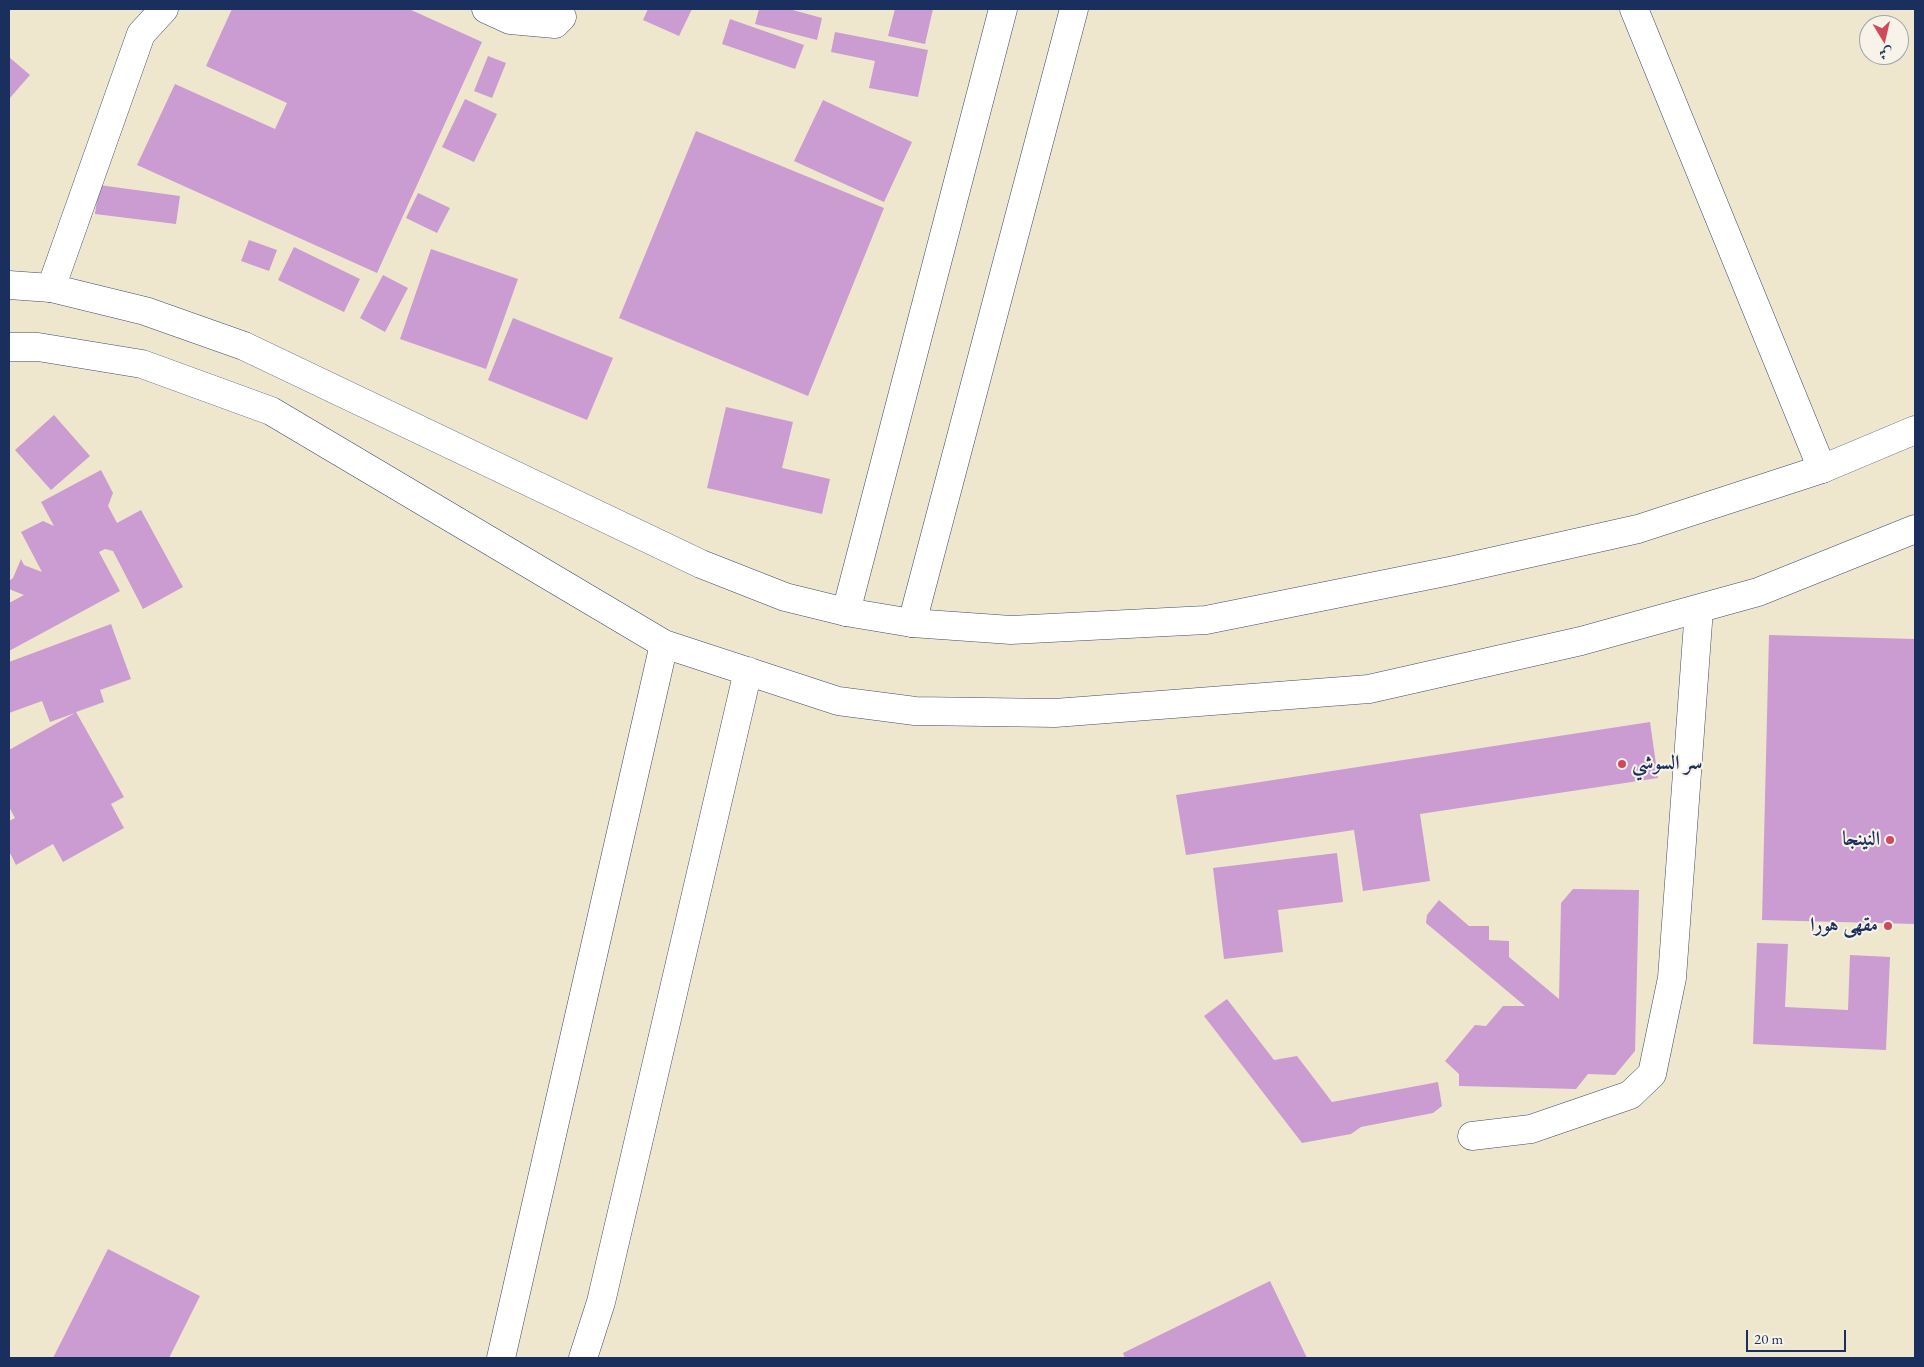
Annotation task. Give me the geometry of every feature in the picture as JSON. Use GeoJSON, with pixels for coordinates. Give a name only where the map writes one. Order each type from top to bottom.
{"type":"FeatureCollection","features":[{"type":"Feature","properties":{"kind":"street"},"geometry":{"type":"LineString","coordinates":[[51,288],[141,34],[164,9]]}},
{"type":"Feature","properties":{"kind":"street"},"geometry":{"type":"LineString","coordinates":[[486,9],[510,20],[555,24],[562,17],[558,9]]}},
{"type":"Feature","properties":{"kind":"street"},"geometry":{"type":"LineString","coordinates":[[846,612],[1003,9]]}},
{"type":"Feature","properties":{"kind":"street"},"geometry":{"type":"LineString","coordinates":[[912,623],[1074,9]]}},
{"type":"Feature","properties":{"kind":"street"},"geometry":{"type":"LineString","coordinates":[[1634,9],[1822,469]]}},
{"type":"Feature","properties":{"kind":"street"},"geometry":{"type":"LineString","coordinates":[[9,285],[51,288],[145,311],[244,346],[700,564],[785,597],[846,612],[912,623],[1011,630],[1206,620],[1450,571],[1638,528],[1822,469],[1915,430]]}},
{"type":"Feature","properties":{"kind":"street"},"geometry":{"type":"LineString","coordinates":[[9,347],[38,347],[142,364],[271,411],[664,644],[838,701],[915,711],[1055,713],[1369,689],[1581,641],[1700,609],[1758,592],[1915,529]]}},
{"type":"Feature","properties":{"kind":"street"},"geometry":{"type":"LineString","coordinates":[[1472,1136],[1531,1129],[1630,1094],[1652,1074],[1672,978],[1700,609]]}},
{"type":"Feature","properties":{"kind":"street"},"geometry":{"type":"LineString","coordinates":[[501,1358],[664,644]]}},
{"type":"Feature","properties":{"kind":"street"},"geometry":{"type":"LineString","coordinates":[[583,1358],[601,1302],[748,671]]}},
{"type":"Feature","properties":{"kind":"building"},"geometry":{"type":"Polygon","coordinates":[[[232,9],[409,9],[482,42],[377,273],[137,165],[175,84],[275,129],[287,103],[206,66],[232,9]]]}},
{"type":"Feature","properties":{"kind":"building"},"geometry":{"type":"Polygon","coordinates":[[[648,9],[692,9],[679,36],[643,20],[648,9]]]}},
{"type":"Feature","properties":{"kind":"building"},"geometry":{"type":"Polygon","coordinates":[[[759,9],[789,9],[822,18],[817,40],[755,24],[759,9]]]}},
{"type":"Feature","properties":{"kind":"building"},"geometry":{"type":"Polygon","coordinates":[[[895,9],[933,9],[925,44],[888,36],[895,9]]]}},
{"type":"Feature","properties":{"kind":"building"},"geometry":{"type":"Polygon","coordinates":[[[730,19],[804,45],[795,69],[722,44],[730,19]]]}},
{"type":"Feature","properties":{"kind":"building"},"geometry":{"type":"Polygon","coordinates":[[[835,32],[928,50],[918,97],[869,88],[875,61],[831,52],[835,32]]]}},
{"type":"Feature","properties":{"kind":"building"},"geometry":{"type":"Polygon","coordinates":[[[488,56],[506,63],[492,98],[474,91],[488,56]]]}},
{"type":"Feature","properties":{"kind":"building"},"geometry":{"type":"Polygon","coordinates":[[[9,57],[30,75],[9,99],[9,57]]]}},
{"type":"Feature","properties":{"kind":"building"},"geometry":{"type":"Polygon","coordinates":[[[465,99],[497,114],[474,162],[442,147],[465,99]]]}},
{"type":"Feature","properties":{"kind":"building"},"geometry":{"type":"Polygon","coordinates":[[[823,100],[912,142],[884,202],[794,161],[823,100]]]}},
{"type":"Feature","properties":{"kind":"building"},"geometry":{"type":"Polygon","coordinates":[[[696,131],[884,208],[808,396],[619,318],[696,131]]]}},
{"type":"Feature","properties":{"kind":"building"},"geometry":{"type":"Polygon","coordinates":[[[99,185],[180,196],[176,224],[95,214],[99,185]]]}},
{"type":"Feature","properties":{"kind":"building"},"geometry":{"type":"Polygon","coordinates":[[[418,193],[450,208],[437,233],[406,218],[418,193]]]}},
{"type":"Feature","properties":{"kind":"building"},"geometry":{"type":"Polygon","coordinates":[[[249,240],[277,250],[269,271],[241,261],[249,240]]]}},
{"type":"Feature","properties":{"kind":"building"},"geometry":{"type":"Polygon","coordinates":[[[294,247],[360,279],[344,312],[278,280],[294,247]]]}},
{"type":"Feature","properties":{"kind":"building"},"geometry":{"type":"Polygon","coordinates":[[[431,249],[518,279],[486,369],[400,339],[431,249]]]}},
{"type":"Feature","properties":{"kind":"building"},"geometry":{"type":"Polygon","coordinates":[[[383,275],[408,288],[385,332],[360,318],[383,275]]]}},
{"type":"Feature","properties":{"kind":"building"},"geometry":{"type":"Polygon","coordinates":[[[513,318],[613,358],[587,420],[488,380],[513,318]]]}},
{"type":"Feature","properties":{"kind":"building"},"geometry":{"type":"Polygon","coordinates":[[[726,407],[793,422],[782,468],[830,479],[822,514],[707,488],[726,407]]]}},
{"type":"Feature","properties":{"kind":"building"},"geometry":{"type":"Polygon","coordinates":[[[54,415],[90,456],[51,490],[15,450],[54,415]]]}},
{"type":"Feature","properties":{"kind":"building"},"geometry":{"type":"Polygon","coordinates":[[[101,470],[113,493],[108,506],[117,523],[141,510],[183,587],[143,609],[113,551],[105,549],[99,552],[120,591],[9,651],[9,603],[24,595],[9,589],[9,581],[13,578],[21,559],[24,565],[42,572],[21,532],[43,521],[54,526],[41,502],[101,470]]]}},
{"type":"Feature","properties":{"kind":"building"},"geometry":{"type":"Polygon","coordinates":[[[111,624],[131,679],[100,690],[104,702],[76,712],[124,797],[111,804],[124,828],[63,862],[53,844],[16,865],[9,851],[9,821],[15,818],[9,807],[9,750],[75,713],[50,722],[42,701],[9,713],[9,662],[111,624]]]}},
{"type":"Feature","properties":{"kind":"building"},"geometry":{"type":"Polygon","coordinates":[[[1769,635],[1915,639],[1915,924],[1762,920],[1769,635]]]}},
{"type":"Feature","properties":{"kind":"building"},"geometry":{"type":"Polygon","coordinates":[[[1650,722],[1658,778],[1420,814],[1430,881],[1363,891],[1354,830],[1186,855],[1176,795],[1650,722]]]}},
{"type":"Feature","properties":{"kind":"building"},"geometry":{"type":"Polygon","coordinates":[[[1337,853],[1343,902],[1278,910],[1283,952],[1224,959],[1213,868],[1337,853]]]}},
{"type":"Feature","properties":{"kind":"building"},"geometry":{"type":"Polygon","coordinates":[[[1573,889],[1639,890],[1635,1051],[1615,1075],[1588,1074],[1576,1089],[1459,1086],[1459,1074],[1445,1061],[1475,1025],[1486,1026],[1503,1006],[1525,1006],[1426,923],[1427,915],[1439,900],[1469,926],[1489,926],[1489,940],[1509,941],[1509,957],[1559,999],[1561,903],[1573,889]]]}},
{"type":"Feature","properties":{"kind":"building"},"geometry":{"type":"Polygon","coordinates":[[[1757,943],[1788,944],[1785,1007],[1848,1010],[1850,955],[1890,957],[1886,1050],[1753,1044],[1757,943]]]}},
{"type":"Feature","properties":{"kind":"building"},"geometry":{"type":"Polygon","coordinates":[[[1227,999],[1274,1060],[1297,1056],[1332,1102],[1438,1082],[1442,1106],[1433,1113],[1361,1127],[1351,1134],[1302,1143],[1204,1016],[1227,999]]]}},
{"type":"Feature","properties":{"kind":"building"},"geometry":{"type":"Polygon","coordinates":[[[108,1249],[200,1296],[169,1358],[53,1358],[108,1249]]]}},
{"type":"Feature","properties":{"kind":"building"},"geometry":{"type":"Polygon","coordinates":[[[1270,1281],[1307,1358],[1125,1358],[1123,1353],[1270,1281]]]}},
{"type":"Feature","properties":{"kind":"place","name":"سر السوشي"},"geometry":{"type":"Point","coordinates":[1622,764]}},
{"type":"Feature","properties":{"kind":"place","name":"النينجا"},"geometry":{"type":"Point","coordinates":[1890,840]}},
{"type":"Feature","properties":{"kind":"place","name":"مقهى هورا"},"geometry":{"type":"Point","coordinates":[1888,926]}}]}
